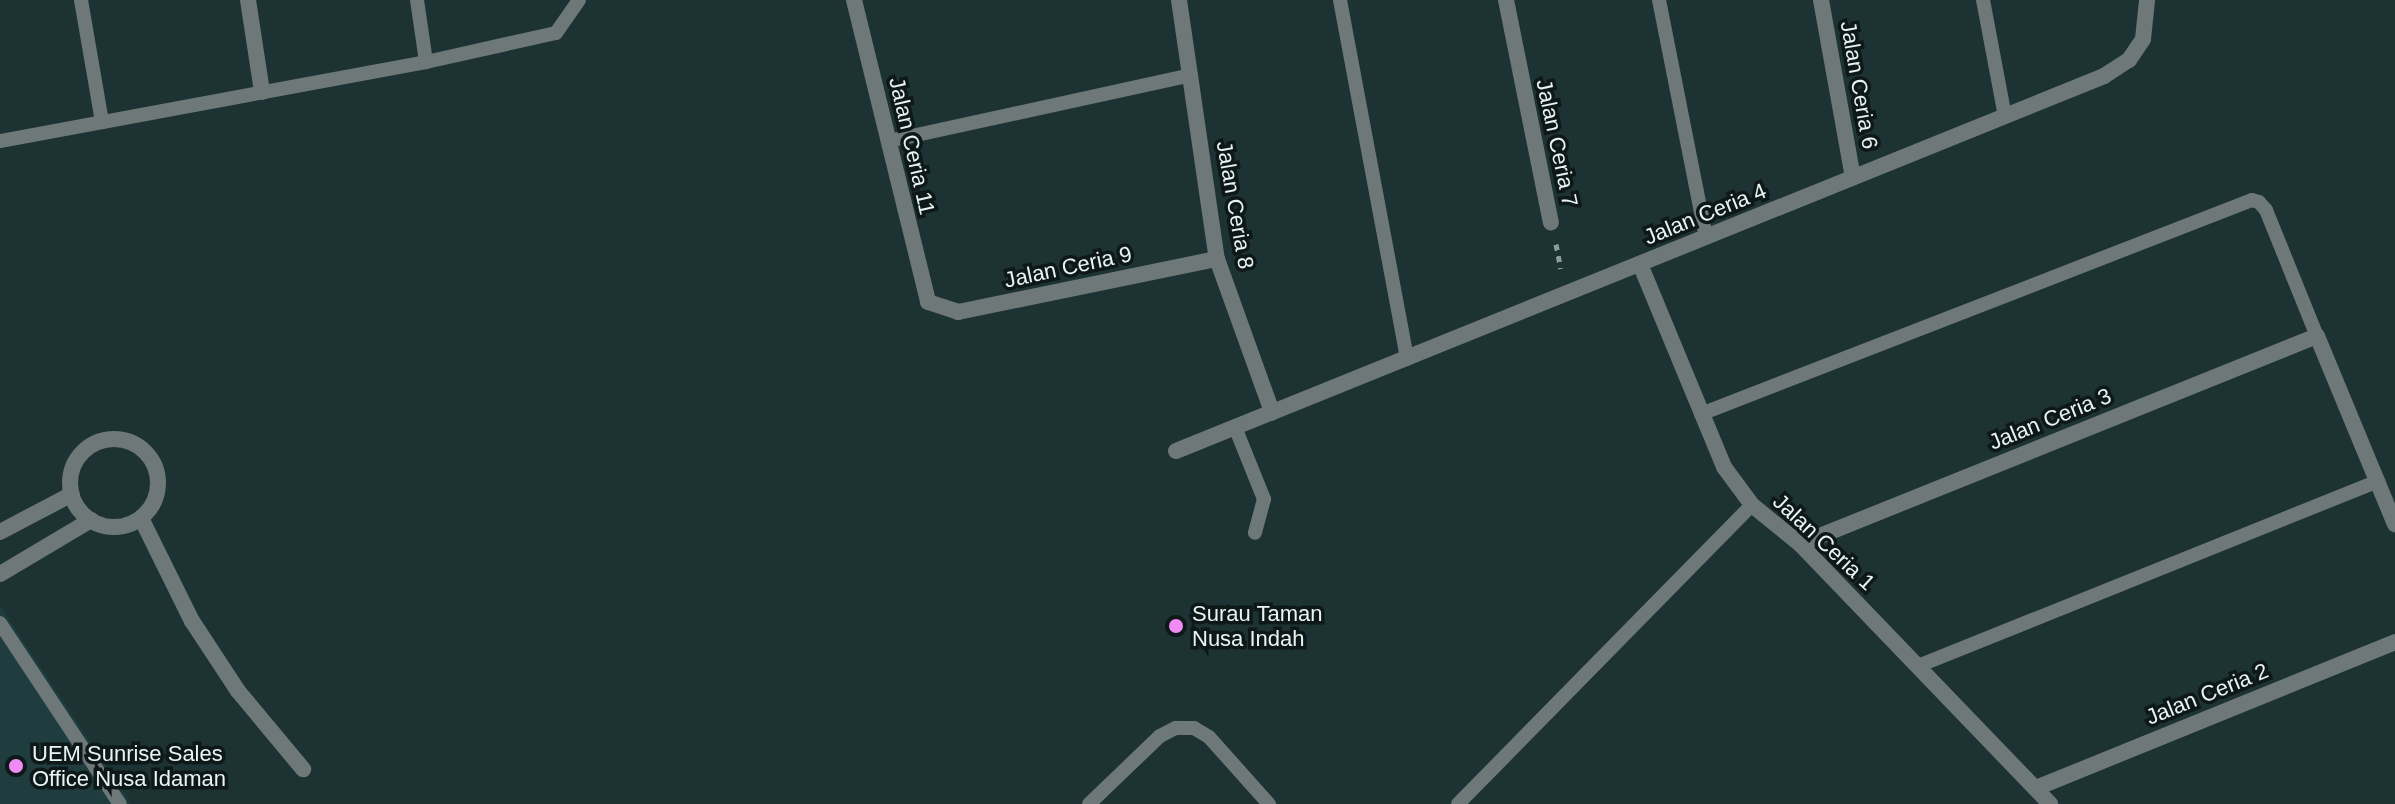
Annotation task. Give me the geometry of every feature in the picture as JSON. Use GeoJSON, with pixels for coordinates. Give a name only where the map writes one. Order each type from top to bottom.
{"type":"FeatureCollection","features":[{"type":"Feature","properties":{"kind":"street"},"geometry":{"type":"LineString","coordinates":[[248,0],[262,92]]}},
{"type":"Feature","properties":{"kind":"street","name":"Jalan Ceria 11"},"geometry":{"type":"LineString","coordinates":[[854,0],[928,302]]}},
{"type":"Feature","properties":{"kind":"street","name":"Jalan Ceria 8"},"geometry":{"type":"LineString","coordinates":[[1179,0],[1217,259],[1272,412]]}},
{"type":"Feature","properties":{"kind":"street","name":"Jalan Ceria 7"},"geometry":{"type":"LineString","coordinates":[[1506,0],[1551,223]]}},
{"type":"Feature","properties":{"kind":"street","name":"Jalan Ceria 6"},"geometry":{"type":"LineString","coordinates":[[1821,0],[1853,177]]}},
{"type":"Feature","properties":{"kind":"street","name":"Jalan Ceria 4"},"geometry":{"type":"LineString","coordinates":[[1176,451],[2104,76],[2129,60],[2143,39],[2147,0]]}},
{"type":"Feature","properties":{"kind":"street","name":"Jalan Ceria 9"},"geometry":{"type":"LineString","coordinates":[[928,302],[958,312],[1217,259]]}},
{"type":"Feature","properties":{"kind":"street","name":"Jalan Ceria 1"},"geometry":{"type":"LineString","coordinates":[[1640,264],[1724,467],[1752,505],[1800,544],[2050,804]]}},
{"type":"Feature","properties":{"kind":"street"},"geometry":{"type":"LineString","coordinates":[[2317,336],[2395,524]]}},
{"type":"Feature","properties":{"kind":"street","name":"Jalan Ceria 3"},"geometry":{"type":"LineString","coordinates":[[1800,544],[2317,336]]}},
{"type":"Feature","properties":{"kind":"street"},"geometry":{"type":"LineString","coordinates":[[102,441],[128,441],[140,447],[156,469],[156,496],[141,518],[116,526],[91,520],[76,504],[72,494],[70,480],[79,456],[102,441]]}},
{"type":"Feature","properties":{"kind":"street"},"geometry":{"type":"LineString","coordinates":[[0,532],[72,494]]}},
{"type":"Feature","properties":{"kind":"street"},"geometry":{"type":"LineString","coordinates":[[141,518],[192,621],[238,691],[303,769]]}},
{"type":"Feature","properties":{"kind":"street"},"geometry":{"type":"LineString","coordinates":[[0,574],[91,520]]}},
{"type":"Feature","properties":{"kind":"street","name":"Jalan Ceria 2"},"geometry":{"type":"LineString","coordinates":[[2036,788],[2395,642]]}},
{"type":"Feature","properties":{"kind":"lane"},"geometry":{"type":"LineString","coordinates":[[81,0],[102,122]]}},
{"type":"Feature","properties":{"kind":"lane"},"geometry":{"type":"LineString","coordinates":[[417,0],[426,62]]}},
{"type":"Feature","properties":{"kind":"lane"},"geometry":{"type":"LineString","coordinates":[[0,141],[426,62],[556,33],[579,0]]}},
{"type":"Feature","properties":{"kind":"lane"},"geometry":{"type":"LineString","coordinates":[[1340,0],[1407,359]]}},
{"type":"Feature","properties":{"kind":"lane"},"geometry":{"type":"LineString","coordinates":[[1659,0],[1706,237]]}},
{"type":"Feature","properties":{"kind":"lane"},"geometry":{"type":"LineString","coordinates":[[1983,0],[2005,116]]}},
{"type":"Feature","properties":{"kind":"lane"},"geometry":{"type":"LineString","coordinates":[[889,141],[1191,75]]}},
{"type":"Feature","properties":{"kind":"lane"},"geometry":{"type":"LineString","coordinates":[[1701,414],[2252,200],[2259,202],[2266,210],[2317,336]]}},
{"type":"Feature","properties":{"kind":"lane"},"geometry":{"type":"LineString","coordinates":[[1235,427],[1264,499],[1255,533]]}},
{"type":"Feature","properties":{"kind":"lane"},"geometry":{"type":"LineString","coordinates":[[1918,666],[2378,481]]}},
{"type":"Feature","properties":{"kind":"lane"},"geometry":{"type":"LineString","coordinates":[[1458,804],[1752,505]]}},
{"type":"Feature","properties":{"kind":"lane"},"geometry":{"type":"LineString","coordinates":[[0,623],[120,804]]}},
{"type":"Feature","properties":{"kind":"lane"},"geometry":{"type":"LineString","coordinates":[[1089,804],[1160,736],[1176,728],[1194,728],[1209,737],[1269,804]]}},
{"type":"Feature","properties":{"kind":"path","name":"Jalan Ceria 7"},"geometry":{"type":"LineString","coordinates":[[1551,223],[1566,294]]}},
{"type":"Feature","properties":{"kind":"shaded area"},"geometry":{"type":"Polygon","coordinates":[[[0,606],[131,804],[0,804],[0,606]]]}},
{"type":"Feature","properties":{"kind":"place","name":"Surau Taman Nusa Indah"},"geometry":{"type":"Point","coordinates":[1176,626]}},
{"type":"Feature","properties":{"kind":"place","name":"UEM Sunrise Sales Office Nusa Idaman"},"geometry":{"type":"Point","coordinates":[16,766]}}]}
